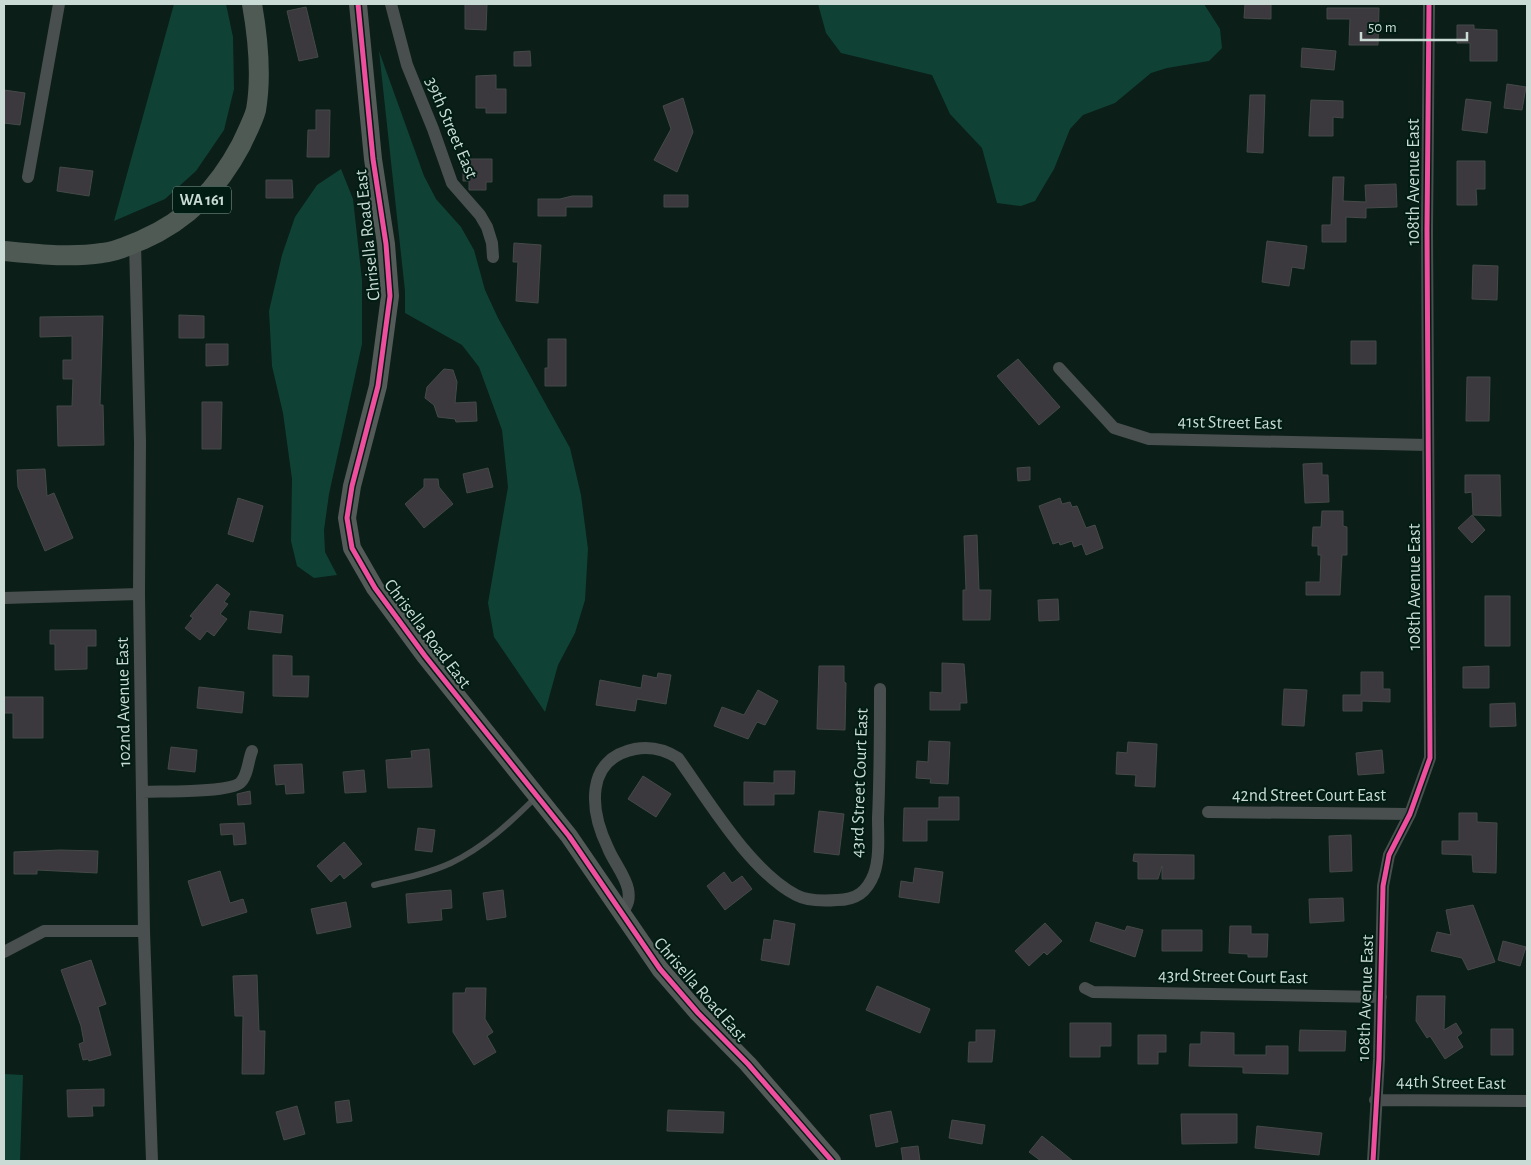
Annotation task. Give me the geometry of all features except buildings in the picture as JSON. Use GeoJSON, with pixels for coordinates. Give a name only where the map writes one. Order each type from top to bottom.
{"type":"FeatureCollection","features":[{"type":"Feature","properties":{"kind":"main road","name":"WA 161"},"geometry":{"type":"LineString","coordinates":[[4,251],[64,255],[104,253],[125,248],[174,224],[196,206],[227,171],[245,137],[255,111],[260,65],[252,4]]}},
{"type":"Feature","properties":{"kind":"street"},"geometry":{"type":"LineString","coordinates":[[28,177],[59,4]]}},
{"type":"Feature","properties":{"kind":"street","name":"Chrisella Road East"},"geometry":{"type":"LineString","coordinates":[[358,4],[374,159],[386,244],[390,296],[378,386],[347,518],[349,539],[360,565],[375,588],[425,656],[569,836],[660,969],[698,1013],[748,1064],[832,1161]]}},
{"type":"Feature","properties":{"kind":"street","name":"39th Street East"},"geometry":{"type":"LineString","coordinates":[[391,4],[407,66],[433,129],[452,183],[480,215],[487,227],[492,257]]}},
{"type":"Feature","properties":{"kind":"street","name":"108th Avenue East"},"geometry":{"type":"LineString","coordinates":[[1373,1161],[1381,997],[1383,886],[1389,855],[1410,814],[1430,758],[1427,228],[1429,4]]}},
{"type":"Feature","properties":{"kind":"street","name":"102nd Avenue East"},"geometry":{"type":"LineString","coordinates":[[135,242],[140,442],[139,594],[144,931],[152,1161]]}},
{"type":"Feature","properties":{"kind":"street","name":"41st Street East"},"geometry":{"type":"LineString","coordinates":[[1059,368],[1114,428],[1149,440],[1428,445]]}},
{"type":"Feature","properties":{"kind":"street"},"geometry":{"type":"LineString","coordinates":[[4,598],[139,594]]}},
{"type":"Feature","properties":{"kind":"street","name":"43rd Street Court East"},"geometry":{"type":"LineString","coordinates":[[622,913],[628,904],[628,886],[606,846],[598,822],[596,788],[598,772],[610,759],[628,750],[640,748],[662,749],[678,758],[758,864],[774,880],[797,896],[827,901],[854,898],[863,893],[875,872],[878,845],[880,689]]}},
{"type":"Feature","properties":{"kind":"street"},"geometry":{"type":"LineString","coordinates":[[143,792],[226,788],[239,784],[245,774],[252,751]]}},
{"type":"Feature","properties":{"kind":"street","name":"42nd Street Court East"},"geometry":{"type":"LineString","coordinates":[[1208,812],[1410,814]]}},
{"type":"Feature","properties":{"kind":"street"},"geometry":{"type":"LineString","coordinates":[[4,952],[44,931],[144,931]]}},
{"type":"Feature","properties":{"kind":"street","name":"43rd Street Court East"},"geometry":{"type":"LineString","coordinates":[[1085,988],[1094,992],[1381,997]]}},
{"type":"Feature","properties":{"kind":"street","name":"44th Street East"},"geometry":{"type":"LineString","coordinates":[[1375,1100],[1527,1101]]}},
{"type":"Feature","properties":{"kind":"lane"},"geometry":{"type":"LineString","coordinates":[[374,885],[427,872],[451,863],[492,838],[536,796]]}},
{"type":"Feature","properties":{"kind":"green space"},"geometry":{"type":"Polygon","coordinates":[[[174,4],[226,4],[233,37],[234,89],[224,130],[196,171],[165,199],[114,221],[174,4]]]}},
{"type":"Feature","properties":{"kind":"green space"},"geometry":{"type":"Polygon","coordinates":[[[818,4],[1204,4],[1220,29],[1222,48],[1209,61],[1167,68],[1151,73],[1115,103],[1083,115],[1070,129],[1054,169],[1035,201],[1021,206],[997,203],[982,148],[950,114],[932,75],[841,53],[826,33],[818,4]]]}},
{"type":"Feature","properties":{"kind":"green space"},"geometry":{"type":"Polygon","coordinates":[[[379,51],[424,176],[436,199],[461,227],[474,250],[485,290],[498,318],[570,448],[581,495],[588,549],[585,600],[575,633],[558,665],[545,712],[494,637],[488,603],[508,487],[502,430],[479,367],[462,345],[405,313],[405,291],[379,51]]]}},
{"type":"Feature","properties":{"kind":"green space"},"geometry":{"type":"Polygon","coordinates":[[[341,169],[353,199],[362,280],[362,344],[329,494],[324,530],[325,552],[337,575],[314,578],[297,566],[291,541],[292,479],[283,413],[272,366],[269,311],[282,255],[295,217],[317,185],[341,169]]]}},
{"type":"Feature","properties":{"kind":"green space"},"geometry":{"type":"Polygon","coordinates":[[[4,1074],[23,1075],[20,1161],[4,1161],[4,1074]]]}},
{"type":"Feature","properties":{"kind":"cycle path"},"geometry":{"type":"LineString","coordinates":[[358,4],[373,159],[386,244],[390,296],[378,386],[352,486],[347,518],[352,548],[375,588],[425,656],[569,836],[660,969],[698,1013],[748,1064],[832,1161]]}},
{"type":"Feature","properties":{"kind":"cycle path"},"geometry":{"type":"LineString","coordinates":[[1373,1161],[1379,1059],[1383,886],[1389,855],[1410,814],[1430,758],[1427,230],[1429,4]]}}]}
